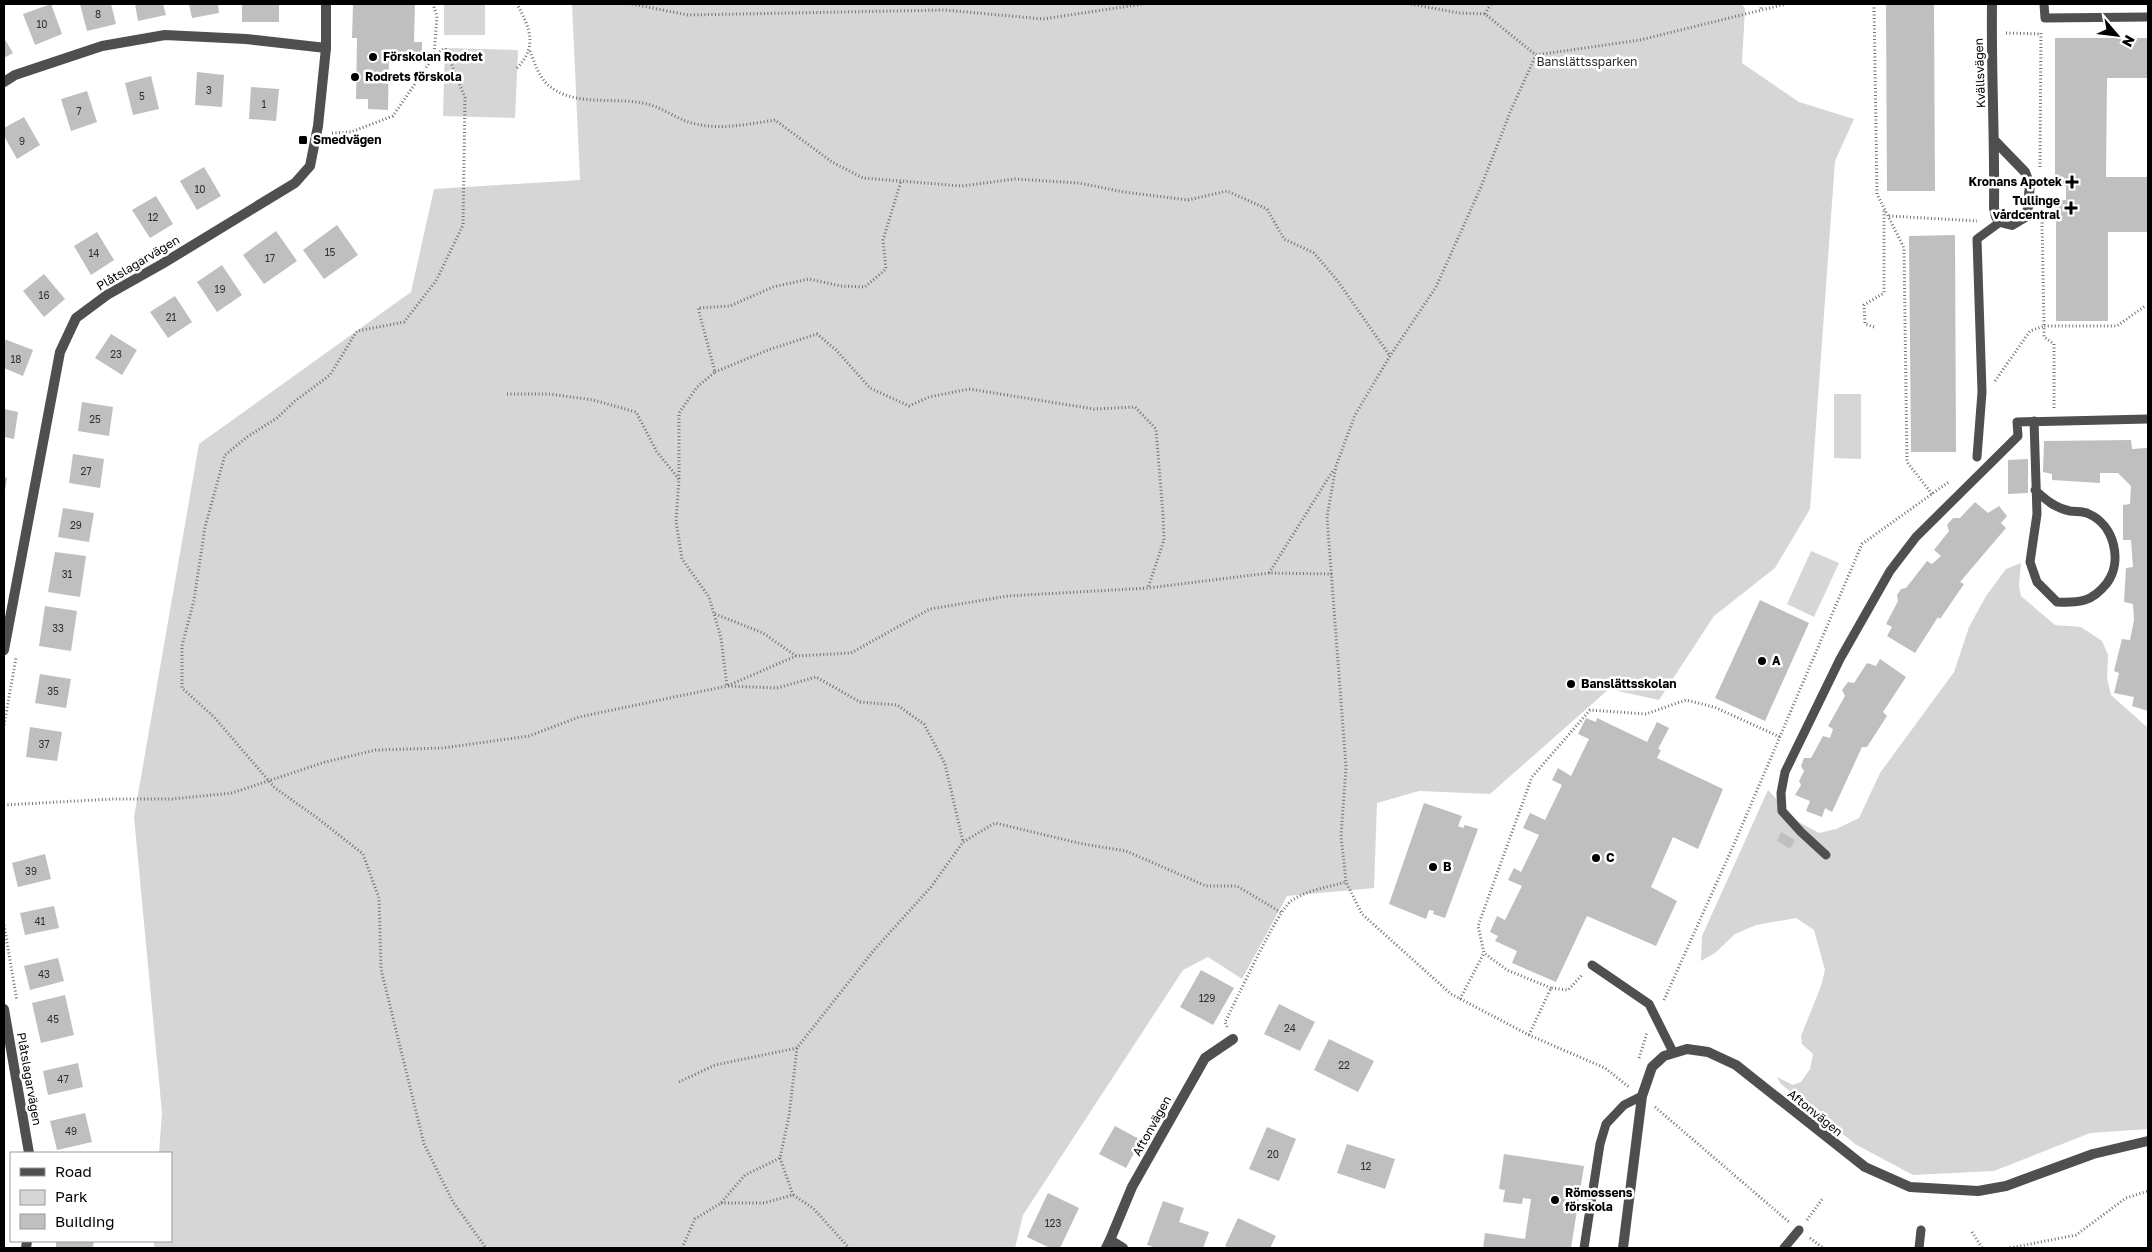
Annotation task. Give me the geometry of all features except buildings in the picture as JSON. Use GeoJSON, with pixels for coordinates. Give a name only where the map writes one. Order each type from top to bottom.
{"type":"FeatureCollection","features":[{"type":"Feature","properties":{"kind":"street","name":"Plåtslagarvägen"},"geometry":{"type":"LineString","coordinates":[[4,650],[60,352],[76,318],[107,295],[162,264],[295,183],[310,166],[318,126],[326,48],[326,4]]}},
{"type":"Feature","properties":{"kind":"street","name":"Kvällsvägen"},"geometry":{"type":"LineString","coordinates":[[1992,4],[1991,33],[1995,142],[1994,208],[1996,217],[2000,222]]}},
{"type":"Feature","properties":{"kind":"street"},"geometry":{"type":"LineString","coordinates":[[4,82],[15,75],[102,46],[165,35],[246,39],[326,48]]}},
{"type":"Feature","properties":{"kind":"street"},"geometry":{"type":"LineString","coordinates":[[1995,142],[2025,172],[2030,186],[2028,216],[2012,225],[2000,222]]}},
{"type":"Feature","properties":{"kind":"street","name":"Plåtslagarvägen"},"geometry":{"type":"LineString","coordinates":[[4,1009],[30,1152]]}},
{"type":"Feature","properties":{"kind":"street","name":"Aftonvägen"},"geometry":{"type":"LineString","coordinates":[[1123,1248],[1108,1244],[1132,1187],[1205,1058],[1233,1039]]}},
{"type":"Feature","properties":{"kind":"street","name":"Aftonvägen"},"geometry":{"type":"LineString","coordinates":[[1673,1052],[1687,1049],[1708,1052],[1736,1065],[1865,1167],[1910,1187],[1978,1191],[2006,1186],[2093,1154],[2148,1141]]}},
{"type":"Feature","properties":{"kind":"street"},"geometry":{"type":"LineString","coordinates":[[1623,1248],[1642,1096],[1652,1067],[1664,1056],[1673,1052]]}},
{"type":"Feature","properties":{"kind":"lane"},"geometry":{"type":"LineString","coordinates":[[2044,4],[2045,18],[2148,17]]}},
{"type":"Feature","properties":{"kind":"lane"},"geometry":{"type":"LineString","coordinates":[[1977,457],[1982,392],[1977,239],[2000,222]]}},
{"type":"Feature","properties":{"kind":"lane"},"geometry":{"type":"LineString","coordinates":[[1826,855],[1782,811],[1781,793],[1785,772],[1840,659],[1890,571],[1916,537],[2018,436],[2017,422],[2148,419]]}},
{"type":"Feature","properties":{"kind":"lane"},"geometry":{"type":"LineString","coordinates":[[2034,421],[2035,490],[2037,514],[2030,562],[2037,582],[2057,602],[2077,603],[2098,594],[2110,578],[2115,559],[2114,544],[2106,529],[2100,520],[2088,513],[2059,509],[2050,504],[2035,490]]}},
{"type":"Feature","properties":{"kind":"lane"},"geometry":{"type":"LineString","coordinates":[[1592,965],[1649,1004],[1673,1052]]}},
{"type":"Feature","properties":{"kind":"lane"},"geometry":{"type":"LineString","coordinates":[[1584,1248],[1600,1144],[1606,1124],[1624,1106],[1642,1096]]}},
{"type":"Feature","properties":{"kind":"lane"},"geometry":{"type":"LineString","coordinates":[[1784,1248],[1799,1230]]}},
{"type":"Feature","properties":{"kind":"lane"},"geometry":{"type":"LineString","coordinates":[[1919,1248],[1921,1230]]}},
{"type":"Feature","properties":{"kind":"path"},"geometry":{"type":"LineString","coordinates":[[433,4],[437,16],[434,56]]}},
{"type":"Feature","properties":{"kind":"path"},"geometry":{"type":"LineString","coordinates":[[517,4],[530,31],[530,52],[536,68],[548,85],[576,100],[618,99],[648,104],[695,124],[724,127],[775,120],[832,162],[863,178],[962,186],[1015,179],[1080,183],[1124,192],[1188,200],[1227,191],[1267,209],[1284,239],[1314,253],[1337,280],[1390,356]]}},
{"type":"Feature","properties":{"kind":"path"},"geometry":{"type":"LineString","coordinates":[[632,4],[688,15],[945,10],[1043,19],[1143,4]]}},
{"type":"Feature","properties":{"kind":"path"},"geometry":{"type":"LineString","coordinates":[[1411,4],[1459,13],[1485,14],[1536,55],[1640,40],[1786,4]]}},
{"type":"Feature","properties":{"kind":"path"},"geometry":{"type":"LineString","coordinates":[[1485,14],[1491,4]]}},
{"type":"Feature","properties":{"kind":"path"},"geometry":{"type":"LineString","coordinates":[[1761,4],[1761,11]]}},
{"type":"Feature","properties":{"kind":"path"},"geometry":{"type":"LineString","coordinates":[[1874,4],[1877,194],[1904,248],[1907,462],[1932,494]]}},
{"type":"Feature","properties":{"kind":"path"},"geometry":{"type":"LineString","coordinates":[[1991,33],[2040,34]]}},
{"type":"Feature","properties":{"kind":"path"},"geometry":{"type":"LineString","coordinates":[[330,125],[328,133],[351,132],[393,116],[434,56],[445,48],[465,98],[463,226],[436,281],[404,322],[356,331],[330,375],[295,401],[278,418],[247,437],[225,455],[205,527],[194,600],[182,646],[182,688],[214,718],[280,792],[316,817],[363,854],[378,898],[381,969],[424,1144],[453,1202],[486,1248]]}},
{"type":"Feature","properties":{"kind":"path"},"geometry":{"type":"LineString","coordinates":[[517,68],[530,52]]}},
{"type":"Feature","properties":{"kind":"path"},"geometry":{"type":"LineString","coordinates":[[1536,55],[1510,110],[1481,187],[1436,287],[1390,356],[1355,415],[1336,466],[1327,517],[1346,767],[1341,836],[1346,882],[1362,914],[1451,994],[1529,1035],[1605,1068],[1642,1096],[1799,1230],[1823,1248]]}},
{"type":"Feature","properties":{"kind":"path"},"geometry":{"type":"LineString","coordinates":[[715,372],[698,308],[730,306],[773,287],[809,279],[841,286],[865,287],[886,270],[882,240],[901,181]]}},
{"type":"Feature","properties":{"kind":"path"},"geometry":{"type":"LineString","coordinates":[[1874,327],[1865,324],[1864,305],[1884,292],[1884,208]]}},
{"type":"Feature","properties":{"kind":"path"},"geometry":{"type":"LineString","coordinates":[[1888,216],[2000,222]]}},
{"type":"Feature","properties":{"kind":"path"},"geometry":{"type":"LineString","coordinates":[[2051,421],[2054,409],[2054,344],[2044,337],[2044,326],[2117,326],[2146,306]]}},
{"type":"Feature","properties":{"kind":"path"},"geometry":{"type":"LineString","coordinates":[[727,686],[721,638],[710,597],[682,560],[676,521],[679,480],[679,413],[697,387],[715,372],[768,350],[817,334],[836,350],[870,388],[909,406],[929,397],[970,389],[1094,409],[1135,407],[1156,429],[1163,516],[1164,540],[1148,588]]}},
{"type":"Feature","properties":{"kind":"path"},"geometry":{"type":"LineString","coordinates":[[507,394],[550,394],[593,400],[636,412],[657,452],[679,480]]}},
{"type":"Feature","properties":{"kind":"path"},"geometry":{"type":"LineString","coordinates":[[1268,573],[1336,466]]}},
{"type":"Feature","properties":{"kind":"path"},"geometry":{"type":"LineString","coordinates":[[4,805],[113,798],[172,799],[232,793],[325,762],[376,750],[443,748],[530,736],[579,717],[727,686],[796,656],[851,652],[930,609],[1008,596],[1148,588],[1268,573],[1332,574]]}},
{"type":"Feature","properties":{"kind":"path"},"geometry":{"type":"LineString","coordinates":[[714,614],[763,633],[796,656]]}},
{"type":"Feature","properties":{"kind":"path"},"geometry":{"type":"LineString","coordinates":[[4,725],[16,657]]}},
{"type":"Feature","properties":{"kind":"path"},"geometry":{"type":"LineString","coordinates":[[727,686],[777,688],[816,677],[860,702],[897,705],[924,724],[944,764],[963,842]]}},
{"type":"Feature","properties":{"kind":"path"},"geometry":{"type":"LineString","coordinates":[[1460,999],[1484,953],[1478,926],[1532,777],[1590,710],[1646,714],[1686,700],[1714,707],[1780,738]]}},
{"type":"Feature","properties":{"kind":"path"},"geometry":{"type":"LineString","coordinates":[[849,1248],[813,1208],[793,1195],[780,1158],[789,1116],[797,1048],[874,950],[932,887],[963,842],[995,823],[1083,844],[1126,851],[1206,886],[1237,886],[1282,914]]}},
{"type":"Feature","properties":{"kind":"path"},"geometry":{"type":"LineString","coordinates":[[1233,1039],[1225,1022],[1290,902],[1310,891],[1346,882]]}},
{"type":"Feature","properties":{"kind":"path"},"geometry":{"type":"LineString","coordinates":[[1484,953],[1507,970],[1551,988],[1568,990],[1592,965]]}},
{"type":"Feature","properties":{"kind":"path"},"geometry":{"type":"LineString","coordinates":[[1529,1035],[1551,988]]}},
{"type":"Feature","properties":{"kind":"path"},"geometry":{"type":"LineString","coordinates":[[679,1082],[715,1065],[797,1048]]}},
{"type":"Feature","properties":{"kind":"path"},"geometry":{"type":"LineString","coordinates":[[682,1248],[695,1219],[721,1203],[745,1175],[780,1158]]}},
{"type":"Feature","properties":{"kind":"path"},"geometry":{"type":"LineString","coordinates":[[2010,1248],[2076,1235],[2101,1214],[2126,1198],[2148,1191]]}},
{"type":"Feature","properties":{"kind":"path"},"geometry":{"type":"LineString","coordinates":[[721,1203],[764,1203],[793,1195]]}},
{"type":"Feature","properties":{"kind":"path"},"geometry":{"type":"LineString","coordinates":[[1799,1230],[1823,1198]]}},
{"type":"Feature","properties":{"kind":"path"},"geometry":{"type":"LineString","coordinates":[[1972,1232],[1982,1248]]}},
{"type":"Feature","properties":{"kind":"green space"},"geometry":{"type":"Polygon","coordinates":[[[444,4],[485,4],[485,35],[444,35],[444,4]]]}},
{"type":"Feature","properties":{"kind":"green space","name":"Banslättssparken"},"geometry":{"type":"Polygon","coordinates":[[[572,4],[1742,4],[1745,9],[1742,63],[1799,102],[1854,119],[1835,161],[1810,509],[1775,568],[1714,616],[1659,700],[1609,689],[1490,794],[1419,791],[1377,803],[1374,888],[1287,896],[1242,979],[1208,957],[1183,970],[1023,1215],[1015,1248],[154,1248],[154,1242],[172,1242],[172,1152],[159,1152],[162,1113],[134,817],[199,444],[411,292],[434,189],[580,180],[572,4]]]}},
{"type":"Feature","properties":{"kind":"green space"},"geometry":{"type":"Polygon","coordinates":[[[445,48],[518,50],[515,118],[443,116],[445,48]]]}},
{"type":"Feature","properties":{"kind":"green space"},"geometry":{"type":"Polygon","coordinates":[[[1834,394],[1861,394],[1861,459],[1834,458],[1834,394]]]}},
{"type":"Feature","properties":{"kind":"green space"},"geometry":{"type":"Polygon","coordinates":[[[1811,551],[1839,563],[1814,617],[1787,604],[1811,551]]]}},
{"type":"Feature","properties":{"kind":"green space"},"geometry":{"type":"Polygon","coordinates":[[[2021,563],[2019,586],[2021,596],[2055,625],[2081,627],[2102,641],[2108,655],[2107,678],[2111,695],[2148,728],[2148,1129],[2090,1133],[1994,1171],[1913,1175],[1855,1144],[1781,1084],[1777,1077],[1793,1085],[1801,1082],[1810,1069],[1813,1054],[1802,1044],[1801,1036],[1821,986],[1825,970],[1814,930],[1796,918],[1756,925],[1735,934],[1715,953],[1701,961],[1702,936],[1768,790],[1797,821],[1819,833],[1836,829],[1859,818],[1880,773],[1954,672],[1969,627],[1986,596],[2006,569],[2021,563]]]}},
{"type":"Feature","properties":{"kind":"place","name":"Förskolan Rodret"},"geometry":{"type":"Point","coordinates":[373,57]}},
{"type":"Feature","properties":{"kind":"place","name":"Rodrets förskola"},"geometry":{"type":"Point","coordinates":[355,77]}},
{"type":"Feature","properties":{"kind":"place","name":"Smedvägen"},"geometry":{"type":"Point","coordinates":[303,140]}},
{"type":"Feature","properties":{"kind":"place","name":"Kronans Apotek"},"geometry":{"type":"Point","coordinates":[2072,182]}},
{"type":"Feature","properties":{"kind":"place","name":"Tullinge vårdcentral"},"geometry":{"type":"Point","coordinates":[2071,208]}},
{"type":"Feature","properties":{"kind":"place","name":"A"},"geometry":{"type":"Point","coordinates":[1762,661]}},
{"type":"Feature","properties":{"kind":"place","name":"Banslättsskolan"},"geometry":{"type":"Point","coordinates":[1571,684]}},
{"type":"Feature","properties":{"kind":"place","name":"C"},"geometry":{"type":"Point","coordinates":[1596,858]}},
{"type":"Feature","properties":{"kind":"place","name":"B"},"geometry":{"type":"Point","coordinates":[1433,867]}},
{"type":"Feature","properties":{"kind":"place","name":"Römossens förskola"},"geometry":{"type":"Point","coordinates":[1555,1200]}}]}
